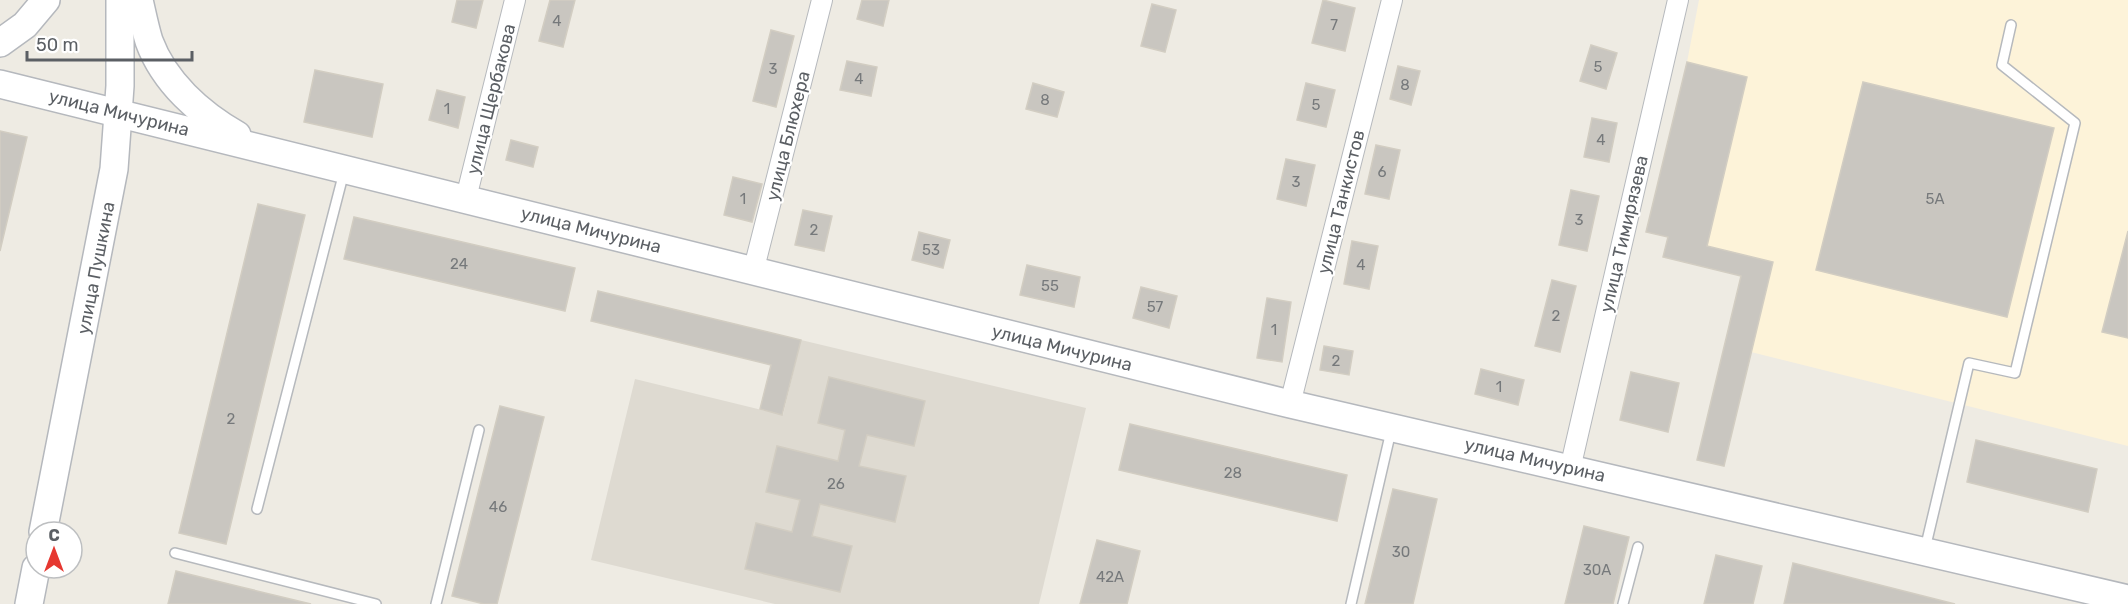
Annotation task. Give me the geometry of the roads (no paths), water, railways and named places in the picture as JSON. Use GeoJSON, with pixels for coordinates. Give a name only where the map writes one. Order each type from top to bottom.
{"type":"FeatureCollection","features":[{"type":"Feature","properties":{"kind":"street"},"geometry":{"type":"LineString","coordinates":[[0,43],[25,25],[46,0]]}},
{"type":"Feature","properties":{"kind":"street","name":"улица Пушкина"},"geometry":{"type":"LineString","coordinates":[[45,520],[106,216],[118,112],[120,0]]}},
{"type":"Feature","properties":{"kind":"street"},"geometry":{"type":"LineString","coordinates":[[139,0],[150,42],[174,83],[199,110],[264,150]]}},
{"type":"Feature","properties":{"kind":"street","name":"улица Щербакова"},"geometry":{"type":"LineString","coordinates":[[466,198],[515,0]]}},
{"type":"Feature","properties":{"kind":"street","name":"улица Блюхера"},"geometry":{"type":"LineString","coordinates":[[753,272],[822,0]]}},
{"type":"Feature","properties":{"kind":"street","name":"улица Танкистов"},"geometry":{"type":"LineString","coordinates":[[1290,404],[1392,0]]}},
{"type":"Feature","properties":{"kind":"street","name":"улица Тимирязева"},"geometry":{"type":"LineString","coordinates":[[1570,469],[1678,0]]}},
{"type":"Feature","properties":{"kind":"street","name":"улица Мичурина"},"geometry":{"type":"LineString","coordinates":[[0,84],[1290,404],[2128,599]]}},
{"type":"Feature","properties":{"kind":"street"},"geometry":{"type":"LineString","coordinates":[[29,604],[34,580]]}},
{"type":"Feature","properties":{"kind":"lane"},"geometry":{"type":"LineString","coordinates":[[1924,551],[1969,363],[2014,373],[2075,123],[2002,65],[2011,25]]}},
{"type":"Feature","properties":{"kind":"lane"},"geometry":{"type":"LineString","coordinates":[[257,509],[344,170]]}},
{"type":"Feature","properties":{"kind":"lane"},"geometry":{"type":"LineString","coordinates":[[1352,604],[1392,427]]}},
{"type":"Feature","properties":{"kind":"lane"},"geometry":{"type":"LineString","coordinates":[[436,604],[479,430]]}},
{"type":"Feature","properties":{"kind":"lane"},"geometry":{"type":"LineString","coordinates":[[1623,604],[1638,547]]}},
{"type":"Feature","properties":{"kind":"lane"},"geometry":{"type":"LineString","coordinates":[[175,553],[376,604]]}}]}
